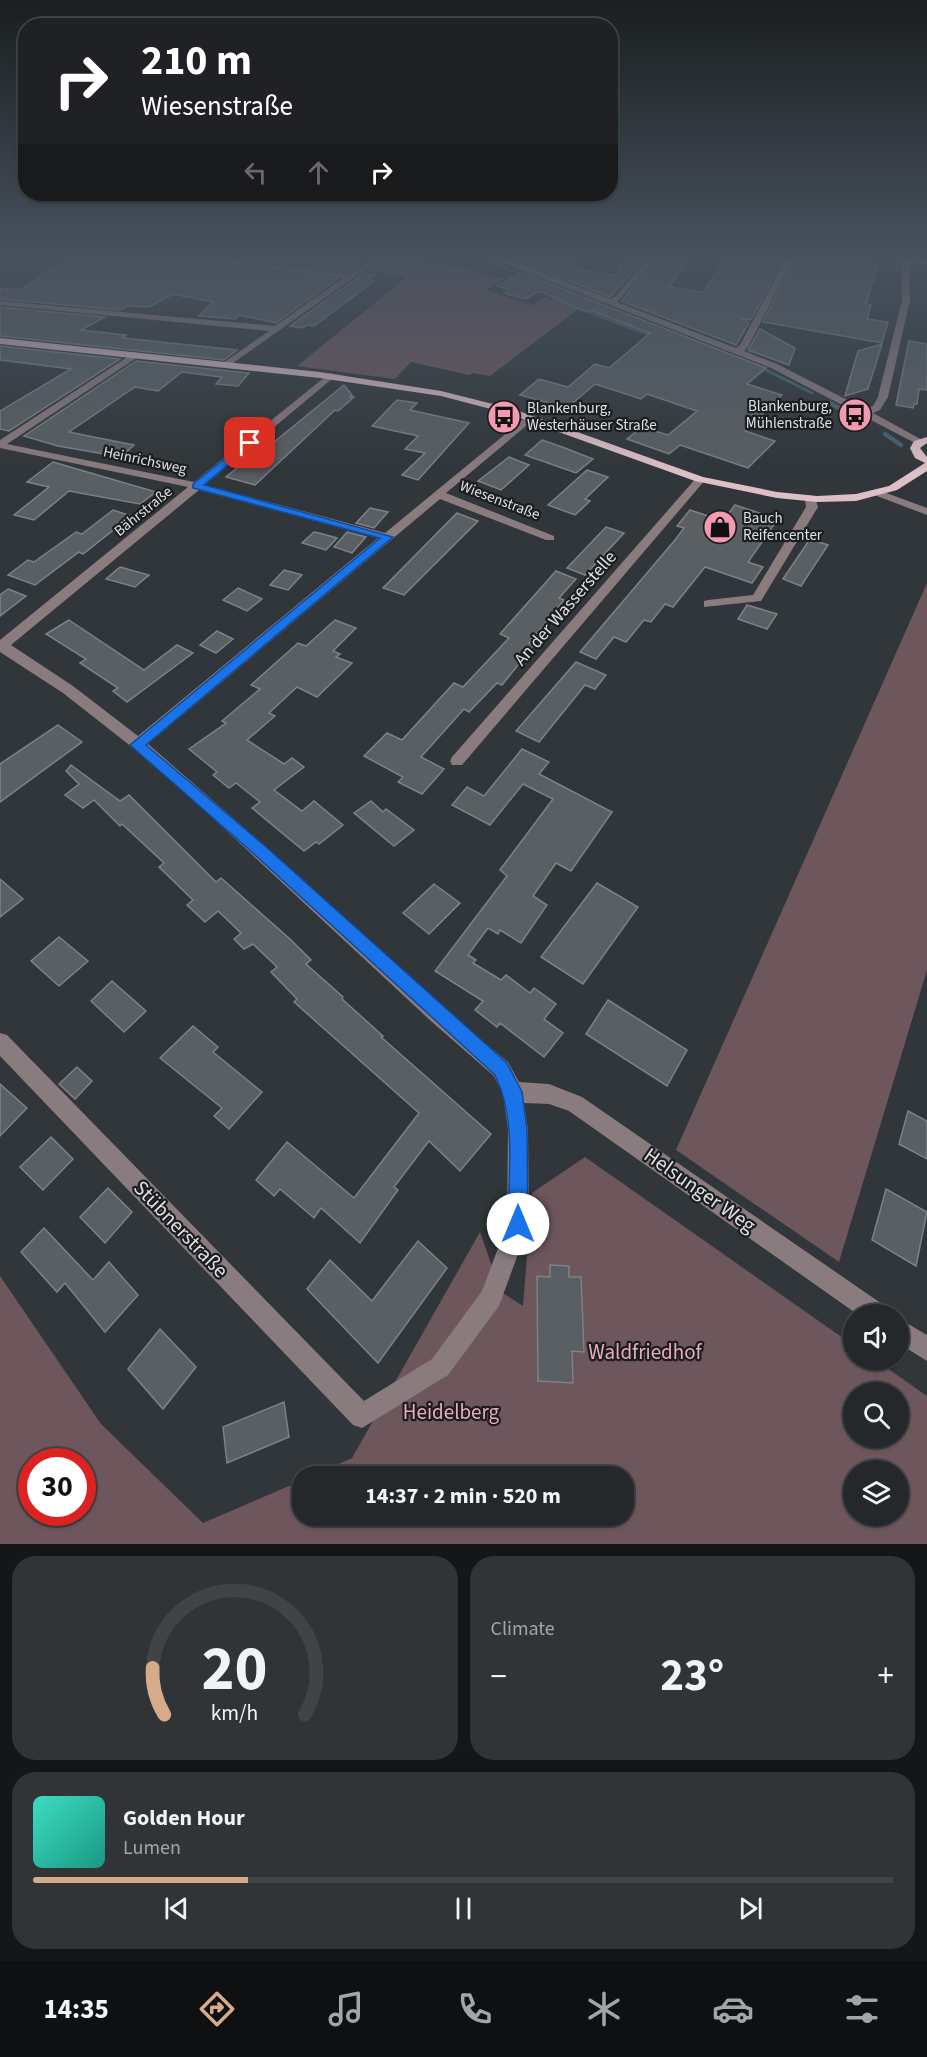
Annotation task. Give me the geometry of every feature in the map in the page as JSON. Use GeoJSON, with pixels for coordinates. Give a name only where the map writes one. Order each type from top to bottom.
{"type":"FeatureCollection","features":[{"type":"Feature","properties":{"kind":"main road"},"geometry":{"type":"LineString","coordinates":[[0,341],[330,376],[453,396],[529,418],[701,479],[752,492],[810,498],[855,498],[881,494],[896,488],[927,466]]}},
{"type":"Feature","properties":{"kind":"main road"},"geometry":{"type":"LineString","coordinates":[[924,441],[916,446],[916,452],[927,461]]}},
{"type":"Feature","properties":{"kind":"street"},"geometry":{"type":"LineString","coordinates":[[226,365],[274,330]]}},
{"type":"Feature","properties":{"kind":"street"},"geometry":{"type":"LineString","coordinates":[[683,330],[806,381],[924,441]]}},
{"type":"Feature","properties":{"kind":"street"},"geometry":{"type":"LineString","coordinates":[[738,351],[744,347],[753,330]]}},
{"type":"Feature","properties":{"kind":"street"},"geometry":{"type":"LineString","coordinates":[[865,413],[877,408],[883,397],[900,330]]}},
{"type":"Feature","properties":{"kind":"street"},"geometry":{"type":"LineString","coordinates":[[0,445],[135,355]]}},
{"type":"Feature","properties":{"kind":"street","name":"Bährstraße"},"geometry":{"type":"LineString","coordinates":[[1,646],[330,376]]}},
{"type":"Feature","properties":{"kind":"street","name":"Wiesenstraße"},"geometry":{"type":"LineString","coordinates":[[137,745],[529,418]]}},
{"type":"Feature","properties":{"kind":"street","name":"Heinrichsweg"},"geometry":{"type":"LineString","coordinates":[[0,445],[197,486],[387,537]]}},
{"type":"Feature","properties":{"kind":"street","name":"An der Wasserstelle"},"geometry":{"type":"LineString","coordinates":[[457,761],[701,479]]}},
{"type":"Feature","properties":{"kind":"street","name":"Wiesenstraße"},"geometry":{"type":"LineString","coordinates":[[438,494],[550,538]]}},
{"type":"Feature","properties":{"kind":"street"},"geometry":{"type":"LineString","coordinates":[[881,494],[927,512]]}},
{"type":"Feature","properties":{"kind":"street"},"geometry":{"type":"LineString","coordinates":[[708,604],[757,598],[812,507],[810,498]]}},
{"type":"Feature","properties":{"kind":"street"},"geometry":{"type":"LineString","coordinates":[[1,646],[60,685],[137,745],[260,850],[501,1069],[513,1092]]}},
{"type":"Feature","properties":{"kind":"street","name":"Stübnerstraße"},"geometry":{"type":"LineString","coordinates":[[0,1042],[362,1416],[440,1366],[491,1298],[518,1224],[518,1130],[513,1092]]}},
{"type":"Feature","properties":{"kind":"street","name":"Helsunger Weg"},"geometry":{"type":"LineString","coordinates":[[513,1092],[549,1094],[575,1104],[863,1304]]}},
{"type":"Feature","properties":{"kind":"street"},"geometry":{"type":"LineString","coordinates":[[909,1337],[927,1349]]}},
{"type":"Feature","properties":{"kind":"green space"},"geometry":{"type":"Polygon","coordinates":[[[341,330],[550,330],[490,376],[473,373],[469,375],[411,362],[395,379],[297,366],[341,330]]]}},
{"type":"Feature","properties":{"kind":"green space"},"geometry":{"type":"Polygon","coordinates":[[[927,583],[927,970],[839,1262],[676,1150],[927,583]]]}},
{"type":"Feature","properties":{"kind":"green space","name":"Waldfriedhof"},"geometry":{"type":"Polygon","coordinates":[[[585,1157],[843,1338],[843,1370],[890,1370],[907,1382],[843,1382],[843,1448],[909,1448],[909,1383],[927,1396],[927,1544],[0,1544],[0,1276],[101,1424],[203,1523],[292,1485],[292,1526],[634,1526],[634,1466],[334,1466],[352,1458],[480,1232],[501,1292],[523,1306],[532,1193],[585,1157]]]}},
{"type":"Feature","properties":{"kind":"building"},"geometry":{"type":"Polygon","coordinates":[[[0,330],[81,330],[126,335],[123,338],[237,350],[224,360],[0,336],[0,330]]]}},
{"type":"Feature","properties":{"kind":"building"},"geometry":{"type":"Polygon","coordinates":[[[642,330],[669,330],[766,368],[747,384],[782,395],[745,431],[775,441],[748,468],[680,445],[669,454],[627,439],[642,427],[668,435],[697,411],[647,394],[641,399],[595,384],[567,408],[520,395],[539,379],[568,387],[595,364],[609,368],[650,333],[642,330]]]}},
{"type":"Feature","properties":{"kind":"building"},"geometry":{"type":"Polygon","coordinates":[[[697,330],[745,330],[736,345],[697,330]]]}},
{"type":"Feature","properties":{"kind":"building"},"geometry":{"type":"Polygon","coordinates":[[[759,330],[795,348],[789,365],[748,350],[759,330]]]}},
{"type":"Feature","properties":{"kind":"building"},"geometry":{"type":"Polygon","coordinates":[[[809,330],[886,330],[882,343],[809,330]]]}},
{"type":"Feature","properties":{"kind":"building"},"geometry":{"type":"Polygon","coordinates":[[[909,341],[927,344],[927,390],[919,389],[917,404],[914,404],[913,408],[896,405],[909,341]]]}},
{"type":"Feature","properties":{"kind":"building"},"geometry":{"type":"Polygon","coordinates":[[[882,344],[868,389],[845,396],[858,351],[882,344]]]}},
{"type":"Feature","properties":{"kind":"building"},"geometry":{"type":"Polygon","coordinates":[[[0,346],[120,359],[9,431],[0,429],[0,411],[71,369],[0,360],[0,346]]]}},
{"type":"Feature","properties":{"kind":"building"},"geometry":{"type":"Polygon","coordinates":[[[136,361],[249,373],[238,386],[216,384],[222,377],[182,372],[158,391],[135,387],[69,432],[134,445],[121,457],[58,446],[24,436],[136,361]]]}},
{"type":"Feature","properties":{"kind":"building"},"geometry":{"type":"Polygon","coordinates":[[[344,385],[352,395],[350,397],[354,397],[338,411],[335,410],[255,485],[226,477],[259,450],[263,451],[344,385]]]}},
{"type":"Feature","properties":{"kind":"building"},"geometry":{"type":"Polygon","coordinates":[[[397,400],[417,403],[410,410],[469,423],[418,480],[402,475],[425,453],[405,449],[418,436],[372,426],[397,400]]]}},
{"type":"Feature","properties":{"kind":"building"},"geometry":{"type":"Polygon","coordinates":[[[542,440],[593,459],[576,473],[525,455],[542,440]]]}},
{"type":"Feature","properties":{"kind":"building"},"geometry":{"type":"Polygon","coordinates":[[[509,457],[529,465],[501,490],[478,481],[509,457]]]}},
{"type":"Feature","properties":{"kind":"building"},"geometry":{"type":"Polygon","coordinates":[[[53,462],[156,492],[140,504],[69,491],[34,520],[14,515],[49,487],[27,482],[53,462]]]}},
{"type":"Feature","properties":{"kind":"building"},"geometry":{"type":"Polygon","coordinates":[[[587,470],[608,477],[585,499],[590,501],[575,515],[548,505],[587,470]]]}},
{"type":"Feature","properties":{"kind":"building"},"geometry":{"type":"Polygon","coordinates":[[[735,505],[778,519],[748,562],[763,567],[752,583],[705,567],[673,607],[665,604],[651,622],[644,620],[626,642],[614,637],[596,659],[580,652],[675,540],[684,528],[677,526],[690,510],[723,521],[735,505]]]}},
{"type":"Feature","properties":{"kind":"building"},"geometry":{"type":"Polygon","coordinates":[[[370,508],[388,512],[374,528],[356,523],[370,508]]]}},
{"type":"Feature","properties":{"kind":"building"},"geometry":{"type":"Polygon","coordinates":[[[113,510],[131,516],[83,554],[79,552],[35,585],[8,575],[28,560],[34,562],[76,532],[82,534],[113,510]]]}},
{"type":"Feature","properties":{"kind":"building"},"geometry":{"type":"Polygon","coordinates":[[[457,513],[478,521],[404,595],[383,588],[457,513]]]}},
{"type":"Feature","properties":{"kind":"building"},"geometry":{"type":"Polygon","coordinates":[[[606,527],[624,533],[585,575],[567,568],[606,527]]]}},
{"type":"Feature","properties":{"kind":"building"},"geometry":{"type":"Polygon","coordinates":[[[314,532],[337,538],[326,550],[302,543],[314,532]]]}},
{"type":"Feature","properties":{"kind":"building"},"geometry":{"type":"Polygon","coordinates":[[[347,532],[366,537],[352,553],[334,547],[347,532]]]}},
{"type":"Feature","properties":{"kind":"building"},"geometry":{"type":"Polygon","coordinates":[[[810,539],[828,545],[801,586],[783,579],[810,539]]]}},
{"type":"Feature","properties":{"kind":"building"},"geometry":{"type":"Polygon","coordinates":[[[120,567],[149,575],[135,587],[106,579],[120,567]]]}},
{"type":"Feature","properties":{"kind":"building"},"geometry":{"type":"Polygon","coordinates":[[[284,570],[302,575],[288,590],[270,585],[284,570]]]}},
{"type":"Feature","properties":{"kind":"building"},"geometry":{"type":"Polygon","coordinates":[[[556,571],[576,579],[559,598],[564,600],[529,643],[534,645],[502,685],[497,683],[469,712],[464,709],[421,757],[444,769],[422,794],[398,782],[403,777],[364,756],[387,733],[402,740],[454,683],[463,687],[509,638],[500,634],[556,571]]]}},
{"type":"Feature","properties":{"kind":"building"},"geometry":{"type":"Polygon","coordinates":[[[238,588],[262,599],[247,611],[223,600],[238,588]]]}},
{"type":"Feature","properties":{"kind":"building"},"geometry":{"type":"Polygon","coordinates":[[[8,589],[26,596],[0,616],[0,595],[8,589]]]}},
{"type":"Feature","properties":{"kind":"building"},"geometry":{"type":"Polygon","coordinates":[[[747,605],[777,614],[767,629],[738,619],[747,605]]]}},
{"type":"Feature","properties":{"kind":"building"},"geometry":{"type":"Polygon","coordinates":[[[69,620],[144,670],[177,645],[193,653],[127,702],[113,691],[118,688],[80,663],[86,659],[46,634],[69,620]]]}},
{"type":"Feature","properties":{"kind":"building"},"geometry":{"type":"Polygon","coordinates":[[[335,620],[356,628],[333,651],[340,654],[336,657],[352,663],[317,697],[297,687],[269,713],[275,716],[247,740],[284,764],[292,758],[304,767],[274,790],[302,811],[314,801],[343,825],[319,844],[316,842],[304,851],[252,808],[260,802],[236,783],[229,788],[213,775],[217,772],[189,749],[226,723],[222,721],[260,689],[251,685],[298,643],[306,646],[335,620]]]}},
{"type":"Feature","properties":{"kind":"building"},"geometry":{"type":"Polygon","coordinates":[[[217,631],[233,639],[216,653],[200,645],[217,631]]]}},
{"type":"Feature","properties":{"kind":"building"},"geometry":{"type":"Polygon","coordinates":[[[576,662],[606,675],[595,689],[585,685],[539,742],[516,731],[576,662]]]}},
{"type":"Feature","properties":{"kind":"building"},"geometry":{"type":"Polygon","coordinates":[[[58,725],[82,742],[0,802],[0,764],[58,725]]]}},
{"type":"Feature","properties":{"kind":"building"},"geometry":{"type":"Polygon","coordinates":[[[522,749],[549,762],[539,774],[612,812],[571,871],[556,863],[533,896],[547,905],[521,943],[500,930],[498,934],[488,928],[468,955],[476,960],[473,963],[501,980],[506,975],[530,993],[534,988],[556,1004],[544,1019],[563,1033],[544,1057],[500,1023],[497,1027],[475,1010],[483,1001],[435,971],[507,876],[500,870],[553,799],[523,784],[490,825],[452,805],[467,787],[484,796],[522,749]]]}},
{"type":"Feature","properties":{"kind":"building"},"geometry":{"type":"Polygon","coordinates":[[[71,765],[120,801],[129,795],[216,882],[221,878],[290,939],[311,960],[306,964],[383,1036],[381,1037],[491,1134],[460,1171],[429,1141],[394,1187],[398,1190],[360,1243],[321,1208],[314,1218],[280,1189],[274,1196],[256,1180],[287,1142],[354,1198],[419,1113],[294,1002],[297,999],[271,972],[277,967],[253,944],[244,949],[234,939],[241,933],[218,911],[205,922],[187,905],[193,900],[159,867],[164,863],[122,824],[120,826],[94,800],[83,808],[65,795],[79,784],[66,771],[71,765]]]}},
{"type":"Feature","properties":{"kind":"building"},"geometry":{"type":"Polygon","coordinates":[[[371,801],[383,812],[386,809],[414,830],[394,846],[354,813],[371,801]]]}},
{"type":"Feature","properties":{"kind":"building"},"geometry":{"type":"Polygon","coordinates":[[[0,879],[23,899],[0,917],[0,879]]]}},
{"type":"Feature","properties":{"kind":"building"},"geometry":{"type":"Polygon","coordinates":[[[597,883],[638,907],[583,984],[541,957],[597,883]]]}},
{"type":"Feature","properties":{"kind":"building"},"geometry":{"type":"Polygon","coordinates":[[[434,884],[460,903],[429,934],[403,913],[434,884]]]}},
{"type":"Feature","properties":{"kind":"building"},"geometry":{"type":"Polygon","coordinates":[[[59,937],[88,961],[59,986],[31,961],[59,937]]]}},
{"type":"Feature","properties":{"kind":"building"},"geometry":{"type":"Polygon","coordinates":[[[112,981],[146,1011],[124,1032],[91,1001],[112,981]]]}},
{"type":"Feature","properties":{"kind":"building"},"geometry":{"type":"Polygon","coordinates":[[[608,1000],[687,1050],[667,1086],[586,1034],[608,1000]]]}},
{"type":"Feature","properties":{"kind":"building"},"geometry":{"type":"Polygon","coordinates":[[[193,1026],[218,1047],[213,1052],[262,1092],[229,1129],[214,1116],[222,1108],[160,1058],[193,1026]]]}},
{"type":"Feature","properties":{"kind":"building"},"geometry":{"type":"Polygon","coordinates":[[[77,1067],[92,1081],[75,1099],[59,1084],[77,1067]]]}},
{"type":"Feature","properties":{"kind":"building"},"geometry":{"type":"Polygon","coordinates":[[[0,1084],[27,1108],[0,1136],[0,1084]]]}},
{"type":"Feature","properties":{"kind":"building"},"geometry":{"type":"Polygon","coordinates":[[[908,1111],[927,1121],[927,1159],[899,1144],[908,1111]]]}},
{"type":"Feature","properties":{"kind":"building"},"geometry":{"type":"Polygon","coordinates":[[[51,1137],[73,1159],[43,1190],[20,1167],[51,1137]]]}},
{"type":"Feature","properties":{"kind":"building"},"geometry":{"type":"Polygon","coordinates":[[[108,1188],[132,1212],[105,1243],[80,1217],[108,1188]]]}},
{"type":"Feature","properties":{"kind":"building"},"geometry":{"type":"Polygon","coordinates":[[[886,1189],[927,1212],[916,1266],[872,1240],[886,1189]]]}},
{"type":"Feature","properties":{"kind":"building"},"geometry":{"type":"Polygon","coordinates":[[[44,1228],[93,1280],[109,1262],[138,1295],[105,1332],[65,1283],[57,1292],[21,1252],[44,1228]]]}},
{"type":"Feature","properties":{"kind":"building"},"geometry":{"type":"Polygon","coordinates":[[[418,1241],[447,1268],[378,1363],[307,1289],[330,1260],[372,1301],[418,1241]]]}},
{"type":"Feature","properties":{"kind":"building"},"geometry":{"type":"Polygon","coordinates":[[[550,1265],[569,1266],[569,1277],[581,1277],[584,1352],[572,1351],[573,1383],[538,1381],[537,1276],[550,1277],[550,1265]]]}},
{"type":"Feature","properties":{"kind":"building"},"geometry":{"type":"Polygon","coordinates":[[[160,1329],[196,1367],[163,1409],[128,1369],[160,1329]]]}},
{"type":"Feature","properties":{"kind":"building"},"geometry":{"type":"Polygon","coordinates":[[[284,1402],[289,1437],[227,1463],[223,1427],[284,1402]]]}},
{"type":"Feature","properties":{"kind":"waterway"},"geometry":{"type":"LineString","coordinates":[[637,330],[656,337]]}},
{"type":"Feature","properties":{"kind":"waterway"},"geometry":{"type":"LineString","coordinates":[[758,366],[812,393]]}},
{"type":"Feature","properties":{"kind":"waterway"},"geometry":{"type":"LineString","coordinates":[[830,403],[866,423]]}},
{"type":"Feature","properties":{"kind":"waterway"},"geometry":{"type":"LineString","coordinates":[[885,434],[901,445]]}},
{"type":"Feature","properties":{"kind":"place","name":"Blankenburg, Mühlenstraße"},"geometry":{"type":"Point","coordinates":[855,415]}},
{"type":"Feature","properties":{"kind":"place","name":"Blankenburg, Westerhäuser Straße"},"geometry":{"type":"Point","coordinates":[504,417]}},
{"type":"Feature","properties":{"kind":"place","name":"Bauch Reifencenter"},"geometry":{"type":"Point","coordinates":[720,527]}},
{"type":"Feature","properties":{"kind":"route"},"geometry":{"type":"LineString","coordinates":[[250,443],[197,486],[387,537],[137,745],[260,850],[501,1069],[513,1092],[518,1130],[518,1224]]}},
{"type":"Feature","properties":{"kind":"park label","name":"Heidelberg"},"geometry":{"type":"Point","coordinates":[451,1412]}}]}
